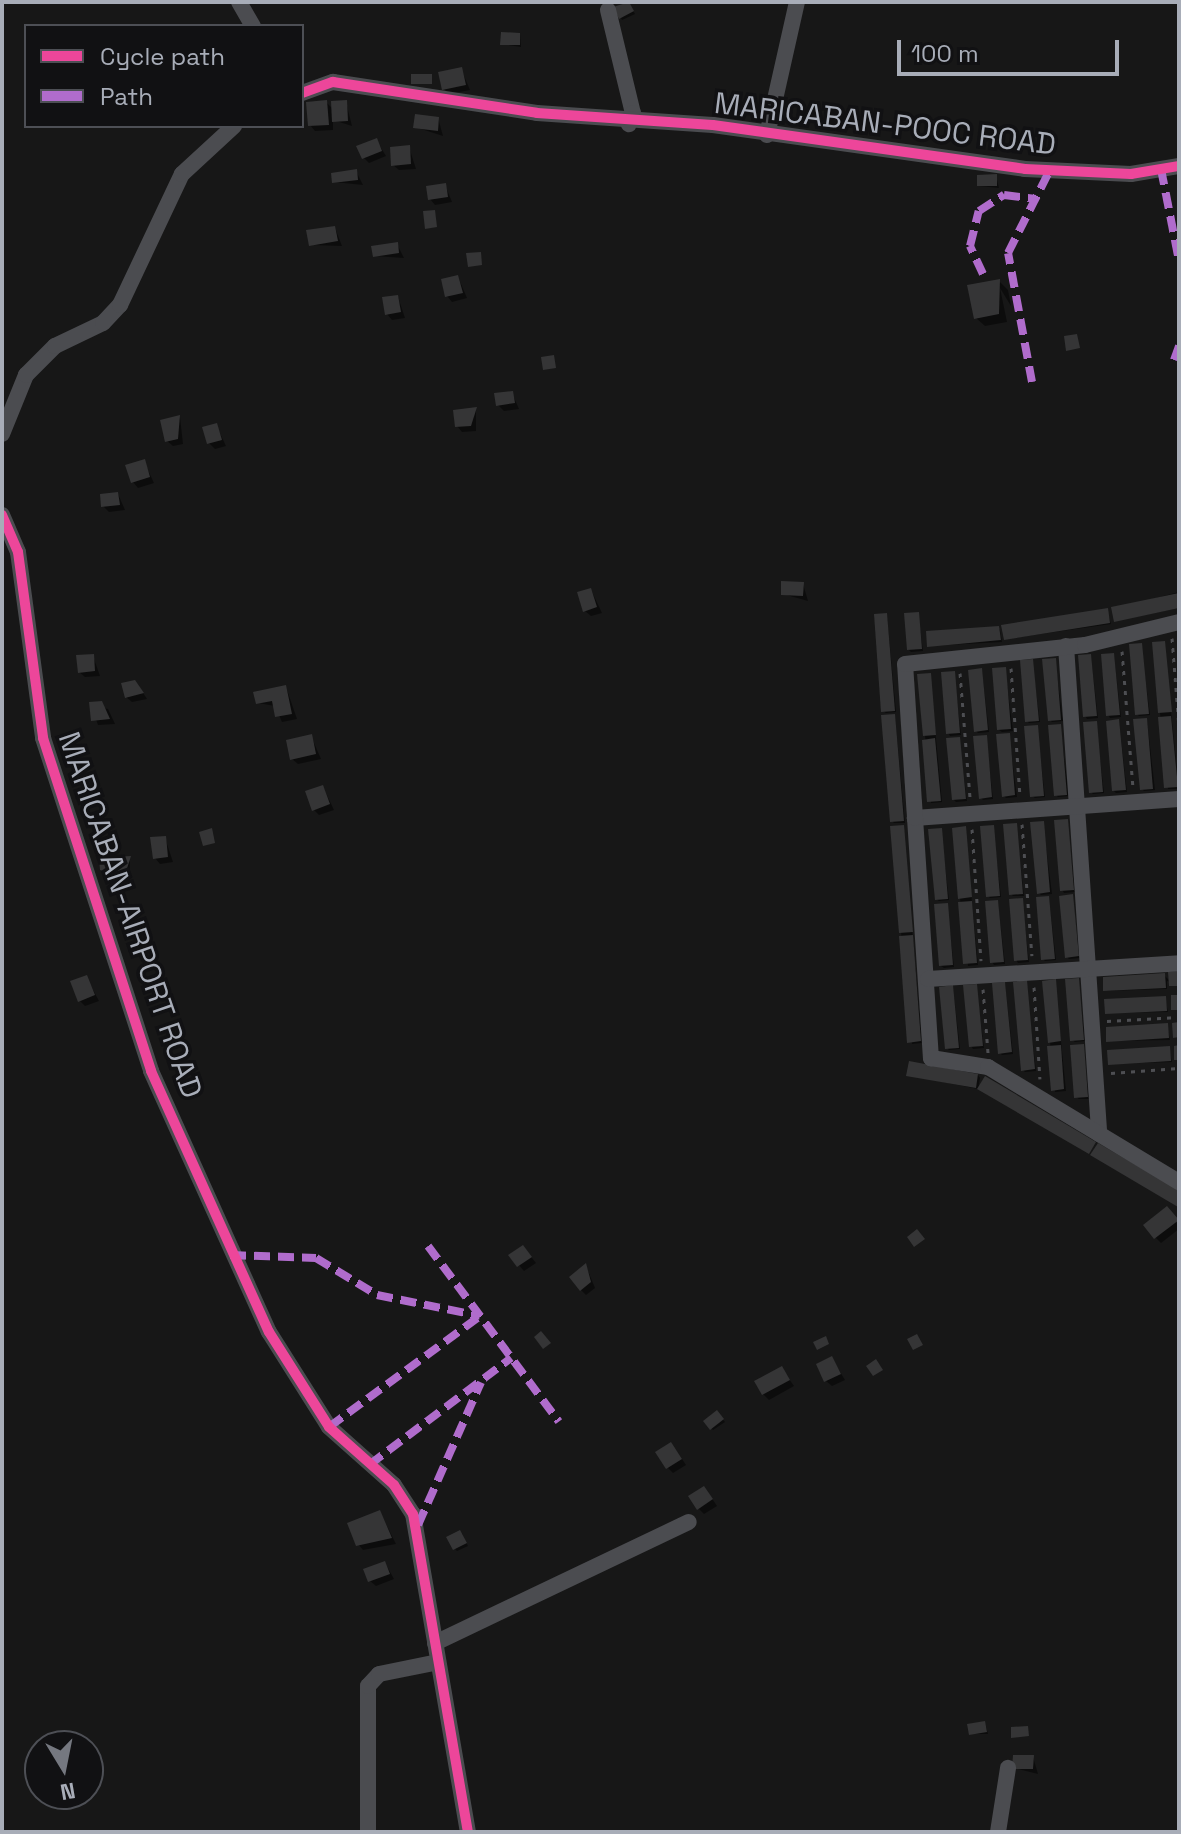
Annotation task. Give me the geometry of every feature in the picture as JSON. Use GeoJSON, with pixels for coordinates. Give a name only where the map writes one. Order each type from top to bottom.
{"type":"FeatureCollection","features":[{"type":"Feature","properties":{"kind":"street"},"geometry":{"type":"LineString","coordinates":[[239,2],[252,24]]}},
{"type":"Feature","properties":{"kind":"street"},"geometry":{"type":"LineString","coordinates":[[767,135],[797,2]]}},
{"type":"Feature","properties":{"kind":"street"},"geometry":{"type":"LineString","coordinates":[[608,10],[633,113],[629,124]]}},
{"type":"Feature","properties":{"kind":"street","name":"MARICABAN-POOC ROAD"},"geometry":{"type":"LineString","coordinates":[[304,92],[333,82],[629,124],[767,135],[1025,169],[1131,174],[1179,166]]}},
{"type":"Feature","properties":{"kind":"street"},"geometry":{"type":"LineString","coordinates":[[2,434],[26,375],[55,346],[103,323],[120,305],[182,174],[232,128]]}},
{"type":"Feature","properties":{"kind":"street","name":"MARICABAN-AIRPORT ROAD"},"geometry":{"type":"LineString","coordinates":[[2,515],[18,552],[43,738],[151,1071],[269,1332],[329,1427],[394,1485],[413,1514],[468,1832]]}},
{"type":"Feature","properties":{"kind":"street"},"geometry":{"type":"LineString","coordinates":[[1175,623],[1066,646],[905,664],[931,1058],[988,1067],[1179,1182]]}},
{"type":"Feature","properties":{"kind":"street"},"geometry":{"type":"LineString","coordinates":[[1066,646],[1099,1134]]}},
{"type":"Feature","properties":{"kind":"street"},"geometry":{"type":"LineString","coordinates":[[915,818],[1179,799]]}},
{"type":"Feature","properties":{"kind":"street"},"geometry":{"type":"LineString","coordinates":[[928,979],[1179,963]]}},
{"type":"Feature","properties":{"kind":"street"},"geometry":{"type":"LineString","coordinates":[[435,1643],[495,1609],[689,1522]]}},
{"type":"Feature","properties":{"kind":"street"},"geometry":{"type":"LineString","coordinates":[[368,1832],[368,1686],[379,1674],[438,1662]]}},
{"type":"Feature","properties":{"kind":"street"},"geometry":{"type":"LineString","coordinates":[[998,1832],[1008,1768]]}},
{"type":"Feature","properties":{"kind":"path"},"geometry":{"type":"LineString","coordinates":[[1175,623],[1179,726]]}},
{"type":"Feature","properties":{"kind":"path"},"geometry":{"type":"LineString","coordinates":[[1121,636],[1134,802]]}},
{"type":"Feature","properties":{"kind":"path"},"geometry":{"type":"LineString","coordinates":[[1010,652],[1042,1099]]}},
{"type":"Feature","properties":{"kind":"path"},"geometry":{"type":"LineString","coordinates":[[959,658],[988,1067]]}},
{"type":"Feature","properties":{"kind":"path"},"geometry":{"type":"LineString","coordinates":[[1092,1022],[1179,1017]]}},
{"type":"Feature","properties":{"kind":"path"},"geometry":{"type":"LineString","coordinates":[[1095,1074],[1179,1068]]}},
{"type":"Feature","properties":{"kind":"building"},"geometry":{"type":"Polygon","coordinates":[[[629,2],[634,11],[619,19],[613,7],[629,2]]]}},
{"type":"Feature","properties":{"kind":"building"},"geometry":{"type":"Polygon","coordinates":[[[501,32],[520,33],[520,45],[500,45],[501,32]]]}},
{"type":"Feature","properties":{"kind":"building"},"geometry":{"type":"Polygon","coordinates":[[[462,67],[466,85],[442,90],[438,72],[462,67]]]}},
{"type":"Feature","properties":{"kind":"building"},"geometry":{"type":"Polygon","coordinates":[[[411,74],[432,74],[432,84],[411,84],[411,74]]]}},
{"type":"Feature","properties":{"kind":"building"},"geometry":{"type":"Polygon","coordinates":[[[327,100],[329,125],[308,126],[306,102],[327,100]]]}},
{"type":"Feature","properties":{"kind":"building"},"geometry":{"type":"Polygon","coordinates":[[[347,100],[348,121],[332,122],[331,101],[347,100]]]}},
{"type":"Feature","properties":{"kind":"building"},"geometry":{"type":"Polygon","coordinates":[[[415,114],[439,117],[438,131],[413,128],[415,114]]]}},
{"type":"Feature","properties":{"kind":"building"},"geometry":{"type":"Polygon","coordinates":[[[377,138],[382,151],[362,159],[356,146],[377,138]]]}},
{"type":"Feature","properties":{"kind":"building"},"geometry":{"type":"Polygon","coordinates":[[[410,145],[411,164],[391,166],[390,147],[410,145]]]}},
{"type":"Feature","properties":{"kind":"building"},"geometry":{"type":"Polygon","coordinates":[[[357,169],[358,180],[332,183],[331,173],[357,169]]]}},
{"type":"Feature","properties":{"kind":"building"},"geometry":{"type":"Polygon","coordinates":[[[997,174],[997,186],[977,186],[977,175],[997,174]]]}},
{"type":"Feature","properties":{"kind":"building"},"geometry":{"type":"Polygon","coordinates":[[[446,183],[448,197],[428,200],[426,186],[446,183]]]}},
{"type":"Feature","properties":{"kind":"building"},"geometry":{"type":"Polygon","coordinates":[[[435,210],[437,227],[425,229],[423,211],[435,210]]]}},
{"type":"Feature","properties":{"kind":"building"},"geometry":{"type":"Polygon","coordinates":[[[335,226],[338,241],[309,246],[306,230],[335,226]]]}},
{"type":"Feature","properties":{"kind":"building"},"geometry":{"type":"Polygon","coordinates":[[[398,242],[399,253],[373,257],[371,246],[398,242]]]}},
{"type":"Feature","properties":{"kind":"building"},"geometry":{"type":"Polygon","coordinates":[[[481,252],[482,265],[468,267],[466,253],[481,252]]]}},
{"type":"Feature","properties":{"kind":"building"},"geometry":{"type":"Polygon","coordinates":[[[458,275],[463,293],[445,297],[441,279],[458,275]]]}},
{"type":"Feature","properties":{"kind":"building"},"geometry":{"type":"Polygon","coordinates":[[[1000,279],[999,314],[974,319],[967,285],[1000,279]]]}},
{"type":"Feature","properties":{"kind":"building"},"geometry":{"type":"Polygon","coordinates":[[[398,295],[401,312],[385,315],[382,297],[398,295]]]}},
{"type":"Feature","properties":{"kind":"building"},"geometry":{"type":"Polygon","coordinates":[[[1077,334],[1080,348],[1066,351],[1064,336],[1077,334]]]}},
{"type":"Feature","properties":{"kind":"building"},"geometry":{"type":"Polygon","coordinates":[[[554,355],[556,368],[543,370],[541,357],[554,355]]]}},
{"type":"Feature","properties":{"kind":"building"},"geometry":{"type":"Polygon","coordinates":[[[513,391],[515,403],[496,406],[494,393],[513,391]]]}},
{"type":"Feature","properties":{"kind":"building"},"geometry":{"type":"Polygon","coordinates":[[[477,407],[471,426],[455,427],[453,410],[477,407]]]}},
{"type":"Feature","properties":{"kind":"building"},"geometry":{"type":"Polygon","coordinates":[[[180,415],[178,439],[165,442],[160,420],[180,415]]]}},
{"type":"Feature","properties":{"kind":"building"},"geometry":{"type":"Polygon","coordinates":[[[217,423],[222,440],[207,444],[202,427],[217,423]]]}},
{"type":"Feature","properties":{"kind":"building"},"geometry":{"type":"Polygon","coordinates":[[[145,459],[150,477],[131,483],[125,465],[145,459]]]}},
{"type":"Feature","properties":{"kind":"building"},"geometry":{"type":"Polygon","coordinates":[[[118,492],[120,505],[101,507],[100,494],[118,492]]]}},
{"type":"Feature","properties":{"kind":"building"},"geometry":{"type":"Polygon","coordinates":[[[781,581],[804,582],[803,596],[781,595],[781,581]]]}},
{"type":"Feature","properties":{"kind":"building"},"geometry":{"type":"Polygon","coordinates":[[[591,588],[597,607],[583,612],[577,592],[591,588]]]}},
{"type":"Feature","properties":{"kind":"building"},"geometry":{"type":"Polygon","coordinates":[[[1179,593],[1179,608],[1114,622],[1111,607],[1179,593]]]}},
{"type":"Feature","properties":{"kind":"building"},"geometry":{"type":"Polygon","coordinates":[[[1108,608],[1110,623],[1004,640],[1001,625],[1108,608]]]}},
{"type":"Feature","properties":{"kind":"building"},"geometry":{"type":"Polygon","coordinates":[[[919,612],[922,649],[907,650],[904,613],[919,612]]]}},
{"type":"Feature","properties":{"kind":"building"},"geometry":{"type":"Polygon","coordinates":[[[887,613],[895,711],[881,712],[874,614],[887,613]]]}},
{"type":"Feature","properties":{"kind":"building"},"geometry":{"type":"Polygon","coordinates":[[[999,626],[1001,640],[927,647],[926,631],[999,626]]]}},
{"type":"Feature","properties":{"kind":"building"},"geometry":{"type":"Polygon","coordinates":[[[1165,641],[1172,712],[1158,713],[1152,642],[1165,641]]]}},
{"type":"Feature","properties":{"kind":"building"},"geometry":{"type":"Polygon","coordinates":[[[1142,643],[1149,714],[1135,715],[1129,644],[1142,643]]]}},
{"type":"Feature","properties":{"kind":"building"},"geometry":{"type":"Polygon","coordinates":[[[1114,653],[1120,715],[1106,716],[1101,654],[1114,653]]]}},
{"type":"Feature","properties":{"kind":"building"},"geometry":{"type":"Polygon","coordinates":[[[94,654],[95,671],[78,673],[76,655],[94,654]]]}},
{"type":"Feature","properties":{"kind":"building"},"geometry":{"type":"Polygon","coordinates":[[[1091,654],[1097,716],[1083,717],[1078,655],[1091,654]]]}},
{"type":"Feature","properties":{"kind":"building"},"geometry":{"type":"Polygon","coordinates":[[[1056,658],[1061,720],[1048,721],[1042,659],[1056,658]]]}},
{"type":"Feature","properties":{"kind":"building"},"geometry":{"type":"Polygon","coordinates":[[[1033,659],[1039,721],[1025,722],[1020,660],[1033,659]]]}},
{"type":"Feature","properties":{"kind":"building"},"geometry":{"type":"Polygon","coordinates":[[[1006,667],[1011,729],[997,730],[992,668],[1006,667]]]}},
{"type":"Feature","properties":{"kind":"building"},"geometry":{"type":"Polygon","coordinates":[[[982,668],[988,730],[974,732],[968,670],[982,668]]]}},
{"type":"Feature","properties":{"kind":"building"},"geometry":{"type":"Polygon","coordinates":[[[955,671],[960,733],[946,734],[941,672],[955,671]]]}},
{"type":"Feature","properties":{"kind":"building"},"geometry":{"type":"Polygon","coordinates":[[[931,673],[936,735],[923,736],[917,674],[931,673]]]}},
{"type":"Feature","properties":{"kind":"building"},"geometry":{"type":"Polygon","coordinates":[[[135,680],[144,693],[125,698],[121,683],[135,680]]]}},
{"type":"Feature","properties":{"kind":"building"},"geometry":{"type":"Polygon","coordinates":[[[286,685],[292,714],[275,717],[272,701],[256,704],[253,692],[286,685]]]}},
{"type":"Feature","properties":{"kind":"building"},"geometry":{"type":"Polygon","coordinates":[[[102,701],[110,719],[91,721],[89,702],[102,701]]]}},
{"type":"Feature","properties":{"kind":"building"},"geometry":{"type":"Polygon","coordinates":[[[895,714],[904,821],[890,822],[881,715],[895,714]]]}},
{"type":"Feature","properties":{"kind":"building"},"geometry":{"type":"Polygon","coordinates":[[[1171,716],[1178,787],[1164,788],[1158,717],[1171,716]]]}},
{"type":"Feature","properties":{"kind":"building"},"geometry":{"type":"Polygon","coordinates":[[[1147,718],[1153,789],[1140,790],[1133,719],[1147,718]]]}},
{"type":"Feature","properties":{"kind":"building"},"geometry":{"type":"Polygon","coordinates":[[[1119,719],[1126,790],[1112,791],[1106,721],[1119,719]]]}},
{"type":"Feature","properties":{"kind":"building"},"geometry":{"type":"Polygon","coordinates":[[[1097,721],[1103,792],[1089,793],[1083,722],[1097,721]]]}},
{"type":"Feature","properties":{"kind":"building"},"geometry":{"type":"Polygon","coordinates":[[[1061,724],[1067,795],[1054,796],[1048,725],[1061,724]]]}},
{"type":"Feature","properties":{"kind":"building"},"geometry":{"type":"Polygon","coordinates":[[[1038,725],[1044,796],[1030,797],[1024,726],[1038,725]]]}},
{"type":"Feature","properties":{"kind":"building"},"geometry":{"type":"Polygon","coordinates":[[[1010,733],[1015,795],[1002,797],[996,734],[1010,733]]]}},
{"type":"Feature","properties":{"kind":"building"},"geometry":{"type":"Polygon","coordinates":[[[312,734],[316,754],[290,760],[286,740],[312,734]]]}},
{"type":"Feature","properties":{"kind":"building"},"geometry":{"type":"Polygon","coordinates":[[[987,735],[992,797],[979,799],[973,736],[987,735]]]}},
{"type":"Feature","properties":{"kind":"building"},"geometry":{"type":"Polygon","coordinates":[[[960,737],[966,799],[952,800],[946,738],[960,737]]]}},
{"type":"Feature","properties":{"kind":"building"},"geometry":{"type":"Polygon","coordinates":[[[935,738],[941,801],[927,802],[922,740],[935,738]]]}},
{"type":"Feature","properties":{"kind":"building"},"geometry":{"type":"Polygon","coordinates":[[[323,785],[330,804],[312,811],[305,791],[323,785]]]}},
{"type":"Feature","properties":{"kind":"building"},"geometry":{"type":"Polygon","coordinates":[[[1068,819],[1074,890],[1060,891],[1054,820],[1068,819]]]}},
{"type":"Feature","properties":{"kind":"building"},"geometry":{"type":"Polygon","coordinates":[[[1044,821],[1050,892],[1037,894],[1030,822],[1044,821]]]}},
{"type":"Feature","properties":{"kind":"building"},"geometry":{"type":"Polygon","coordinates":[[[1017,823],[1023,894],[1009,895],[1003,824],[1017,823]]]}},
{"type":"Feature","properties":{"kind":"building"},"geometry":{"type":"Polygon","coordinates":[[[904,825],[913,932],[899,933],[890,826],[904,825]]]}},
{"type":"Feature","properties":{"kind":"building"},"geometry":{"type":"Polygon","coordinates":[[[994,825],[1000,896],[986,897],[980,826],[994,825]]]}},
{"type":"Feature","properties":{"kind":"building"},"geometry":{"type":"Polygon","coordinates":[[[966,826],[972,897],[958,899],[952,828],[966,826]]]}},
{"type":"Feature","properties":{"kind":"building"},"geometry":{"type":"Polygon","coordinates":[[[212,828],[215,843],[203,846],[199,832],[212,828]]]}},
{"type":"Feature","properties":{"kind":"building"},"geometry":{"type":"Polygon","coordinates":[[[942,828],[948,899],[935,900],[928,829],[942,828]]]}},
{"type":"Feature","properties":{"kind":"building"},"geometry":{"type":"Polygon","coordinates":[[[166,836],[168,857],[153,859],[150,837],[166,836]]]}},
{"type":"Feature","properties":{"kind":"building"},"geometry":{"type":"Polygon","coordinates":[[[131,856],[124,878],[100,870],[99,858],[131,856]]]}},
{"type":"Feature","properties":{"kind":"building"},"geometry":{"type":"Polygon","coordinates":[[[1073,894],[1079,956],[1065,958],[1059,896],[1073,894]]]}},
{"type":"Feature","properties":{"kind":"building"},"geometry":{"type":"Polygon","coordinates":[[[1049,896],[1055,959],[1041,960],[1036,897],[1049,896]]]}},
{"type":"Feature","properties":{"kind":"building"},"geometry":{"type":"Polygon","coordinates":[[[1023,898],[1028,960],[1014,961],[1009,899],[1023,898]]]}},
{"type":"Feature","properties":{"kind":"building"},"geometry":{"type":"Polygon","coordinates":[[[998,900],[1004,962],[990,963],[985,901],[998,900]]]}},
{"type":"Feature","properties":{"kind":"building"},"geometry":{"type":"Polygon","coordinates":[[[972,901],[977,963],[963,964],[958,902],[972,901]]]}},
{"type":"Feature","properties":{"kind":"building"},"geometry":{"type":"Polygon","coordinates":[[[948,903],[953,965],[939,966],[934,904],[948,903]]]}},
{"type":"Feature","properties":{"kind":"building"},"geometry":{"type":"Polygon","coordinates":[[[913,935],[921,1041],[907,1043],[899,936],[913,935]]]}},
{"type":"Feature","properties":{"kind":"building"},"geometry":{"type":"Polygon","coordinates":[[[1179,971],[1179,986],[1169,986],[1168,972],[1179,971]]]}},
{"type":"Feature","properties":{"kind":"building"},"geometry":{"type":"Polygon","coordinates":[[[1165,973],[1166,988],[1103,991],[1103,977],[1165,973]]]}},
{"type":"Feature","properties":{"kind":"building"},"geometry":{"type":"Polygon","coordinates":[[[87,975],[95,995],[78,1002],[70,981],[87,975]]]}},
{"type":"Feature","properties":{"kind":"building"},"geometry":{"type":"Polygon","coordinates":[[[1079,978],[1084,1040],[1070,1041],[1065,979],[1079,978]]]}},
{"type":"Feature","properties":{"kind":"building"},"geometry":{"type":"Polygon","coordinates":[[[1056,979],[1061,1041],[1048,1043],[1042,981],[1056,979]]]}},
{"type":"Feature","properties":{"kind":"building"},"geometry":{"type":"Polygon","coordinates":[[[1027,980],[1035,1069],[1021,1071],[1013,982],[1027,980]]]}},
{"type":"Feature","properties":{"kind":"building"},"geometry":{"type":"Polygon","coordinates":[[[1005,982],[1012,1052],[998,1054],[992,983],[1005,982]]]}},
{"type":"Feature","properties":{"kind":"building"},"geometry":{"type":"Polygon","coordinates":[[[977,984],[983,1046],[969,1047],[963,985],[977,984]]]}},
{"type":"Feature","properties":{"kind":"building"},"geometry":{"type":"Polygon","coordinates":[[[953,985],[959,1048],[945,1049],[939,987],[953,985]]]}},
{"type":"Feature","properties":{"kind":"building"},"geometry":{"type":"Polygon","coordinates":[[[1171,995],[1179,995],[1179,1010],[1171,1010],[1171,995]]]}},
{"type":"Feature","properties":{"kind":"building"},"geometry":{"type":"Polygon","coordinates":[[[1166,996],[1167,1011],[1105,1014],[1104,999],[1166,996]]]}},
{"type":"Feature","properties":{"kind":"building"},"geometry":{"type":"Polygon","coordinates":[[[1179,1022],[1179,1037],[1173,1038],[1172,1023],[1179,1022]]]}},
{"type":"Feature","properties":{"kind":"building"},"geometry":{"type":"Polygon","coordinates":[[[1168,1023],[1169,1038],[1106,1042],[1106,1027],[1168,1023]]]}},
{"type":"Feature","properties":{"kind":"building"},"geometry":{"type":"Polygon","coordinates":[[[1084,1044],[1088,1097],[1074,1098],[1070,1045],[1084,1044]]]}},
{"type":"Feature","properties":{"kind":"building"},"geometry":{"type":"Polygon","coordinates":[[[1061,1045],[1064,1089],[1051,1091],[1047,1046],[1061,1045]]]}},
{"type":"Feature","properties":{"kind":"building"},"geometry":{"type":"Polygon","coordinates":[[[1179,1045],[1179,1060],[1174,1060],[1174,1046],[1179,1045]]]}},
{"type":"Feature","properties":{"kind":"building"},"geometry":{"type":"Polygon","coordinates":[[[1170,1046],[1171,1061],[1108,1065],[1107,1050],[1170,1046]]]}},
{"type":"Feature","properties":{"kind":"building"},"geometry":{"type":"Polygon","coordinates":[[[909,1061],[978,1074],[976,1088],[906,1076],[909,1061]]]}},
{"type":"Feature","properties":{"kind":"building"},"geometry":{"type":"Polygon","coordinates":[[[985,1076],[1096,1142],[1089,1154],[977,1089],[985,1076]]]}},
{"type":"Feature","properties":{"kind":"building"},"geometry":{"type":"Polygon","coordinates":[[[1098,1143],[1179,1190],[1178,1207],[1090,1155],[1098,1143]]]}},
{"type":"Feature","properties":{"kind":"building"},"geometry":{"type":"Polygon","coordinates":[[[1167,1206],[1179,1220],[1154,1239],[1143,1225],[1167,1206]]]}},
{"type":"Feature","properties":{"kind":"building"},"geometry":{"type":"Polygon","coordinates":[[[917,1229],[925,1239],[914,1247],[907,1237],[917,1229]]]}},
{"type":"Feature","properties":{"kind":"building"},"geometry":{"type":"Polygon","coordinates":[[[523,1245],[532,1257],[517,1267],[508,1255],[523,1245]]]}},
{"type":"Feature","properties":{"kind":"building"},"geometry":{"type":"Polygon","coordinates":[[[586,1263],[591,1282],[580,1291],[569,1277],[586,1263]]]}},
{"type":"Feature","properties":{"kind":"building"},"geometry":{"type":"Polygon","coordinates":[[[541,1331],[551,1343],[543,1349],[534,1337],[541,1331]]]}},
{"type":"Feature","properties":{"kind":"building"},"geometry":{"type":"Polygon","coordinates":[[[917,1334],[923,1345],[913,1350],[907,1339],[917,1334]]]}},
{"type":"Feature","properties":{"kind":"building"},"geometry":{"type":"Polygon","coordinates":[[[826,1336],[829,1344],[817,1350],[813,1342],[826,1336]]]}},
{"type":"Feature","properties":{"kind":"building"},"geometry":{"type":"Polygon","coordinates":[[[832,1356],[841,1374],[824,1382],[816,1364],[832,1356]]]}},
{"type":"Feature","properties":{"kind":"building"},"geometry":{"type":"Polygon","coordinates":[[[876,1359],[883,1370],[873,1376],[866,1366],[876,1359]]]}},
{"type":"Feature","properties":{"kind":"building"},"geometry":{"type":"Polygon","coordinates":[[[782,1366],[790,1380],[762,1395],[754,1381],[782,1366]]]}},
{"type":"Feature","properties":{"kind":"building"},"geometry":{"type":"Polygon","coordinates":[[[717,1410],[724,1419],[710,1430],[703,1421],[717,1410]]]}},
{"type":"Feature","properties":{"kind":"building"},"geometry":{"type":"Polygon","coordinates":[[[671,1442],[682,1459],[666,1469],[655,1452],[671,1442]]]}},
{"type":"Feature","properties":{"kind":"building"},"geometry":{"type":"Polygon","coordinates":[[[704,1486],[713,1499],[697,1510],[688,1496],[704,1486]]]}},
{"type":"Feature","properties":{"kind":"building"},"geometry":{"type":"Polygon","coordinates":[[[380,1510],[392,1538],[356,1546],[347,1523],[380,1510]]]}},
{"type":"Feature","properties":{"kind":"building"},"geometry":{"type":"Polygon","coordinates":[[[460,1530],[467,1543],[453,1550],[446,1537],[460,1530]]]}},
{"type":"Feature","properties":{"kind":"building"},"geometry":{"type":"Polygon","coordinates":[[[385,1561],[390,1574],[368,1582],[363,1569],[385,1561]]]}},
{"type":"Feature","properties":{"kind":"building"},"geometry":{"type":"Polygon","coordinates":[[[985,1721],[987,1732],[969,1735],[967,1724],[985,1721]]]}},
{"type":"Feature","properties":{"kind":"building"},"geometry":{"type":"Polygon","coordinates":[[[1028,1726],[1029,1736],[1011,1738],[1011,1727],[1028,1726]]]}},
{"type":"Feature","properties":{"kind":"building"},"geometry":{"type":"Polygon","coordinates":[[[1013,1755],[1034,1755],[1033,1769],[1012,1769],[1013,1755]]]}},
{"type":"Feature","properties":{"kind":"marked path"},"geometry":{"type":"LineString","coordinates":[[1161,169],[1179,261]]}},
{"type":"Feature","properties":{"kind":"marked path"},"geometry":{"type":"LineString","coordinates":[[1032,382],[1008,253],[1050,170]]}},
{"type":"Feature","properties":{"kind":"marked path"},"geometry":{"type":"LineString","coordinates":[[983,274],[970,246],[979,211],[1004,195],[1036,199]]}},
{"type":"Feature","properties":{"kind":"marked path"},"geometry":{"type":"LineString","coordinates":[[1174,360],[1179,346]]}},
{"type":"Feature","properties":{"kind":"marked path"},"geometry":{"type":"LineString","coordinates":[[428,1246],[559,1422]]}},
{"type":"Feature","properties":{"kind":"marked path"},"geometry":{"type":"LineString","coordinates":[[230,1255],[316,1258],[377,1295],[480,1316]]}},
{"type":"Feature","properties":{"kind":"marked path"},"geometry":{"type":"LineString","coordinates":[[329,1427],[480,1316]]}},
{"type":"Feature","properties":{"kind":"marked path"},"geometry":{"type":"LineString","coordinates":[[369,1465],[511,1358]]}},
{"type":"Feature","properties":{"kind":"marked path"},"geometry":{"type":"LineString","coordinates":[[418,1525],[481,1382]]}},
{"type":"Feature","properties":{"kind":"cycle path"},"geometry":{"type":"LineString","coordinates":[[304,92],[333,82],[537,113],[713,125],[1025,169],[1131,174],[1179,166]]}},
{"type":"Feature","properties":{"kind":"cycle path"},"geometry":{"type":"LineString","coordinates":[[2,515],[18,552],[43,738],[151,1071],[269,1332],[329,1427],[394,1485],[413,1514],[468,1832]]}}]}
